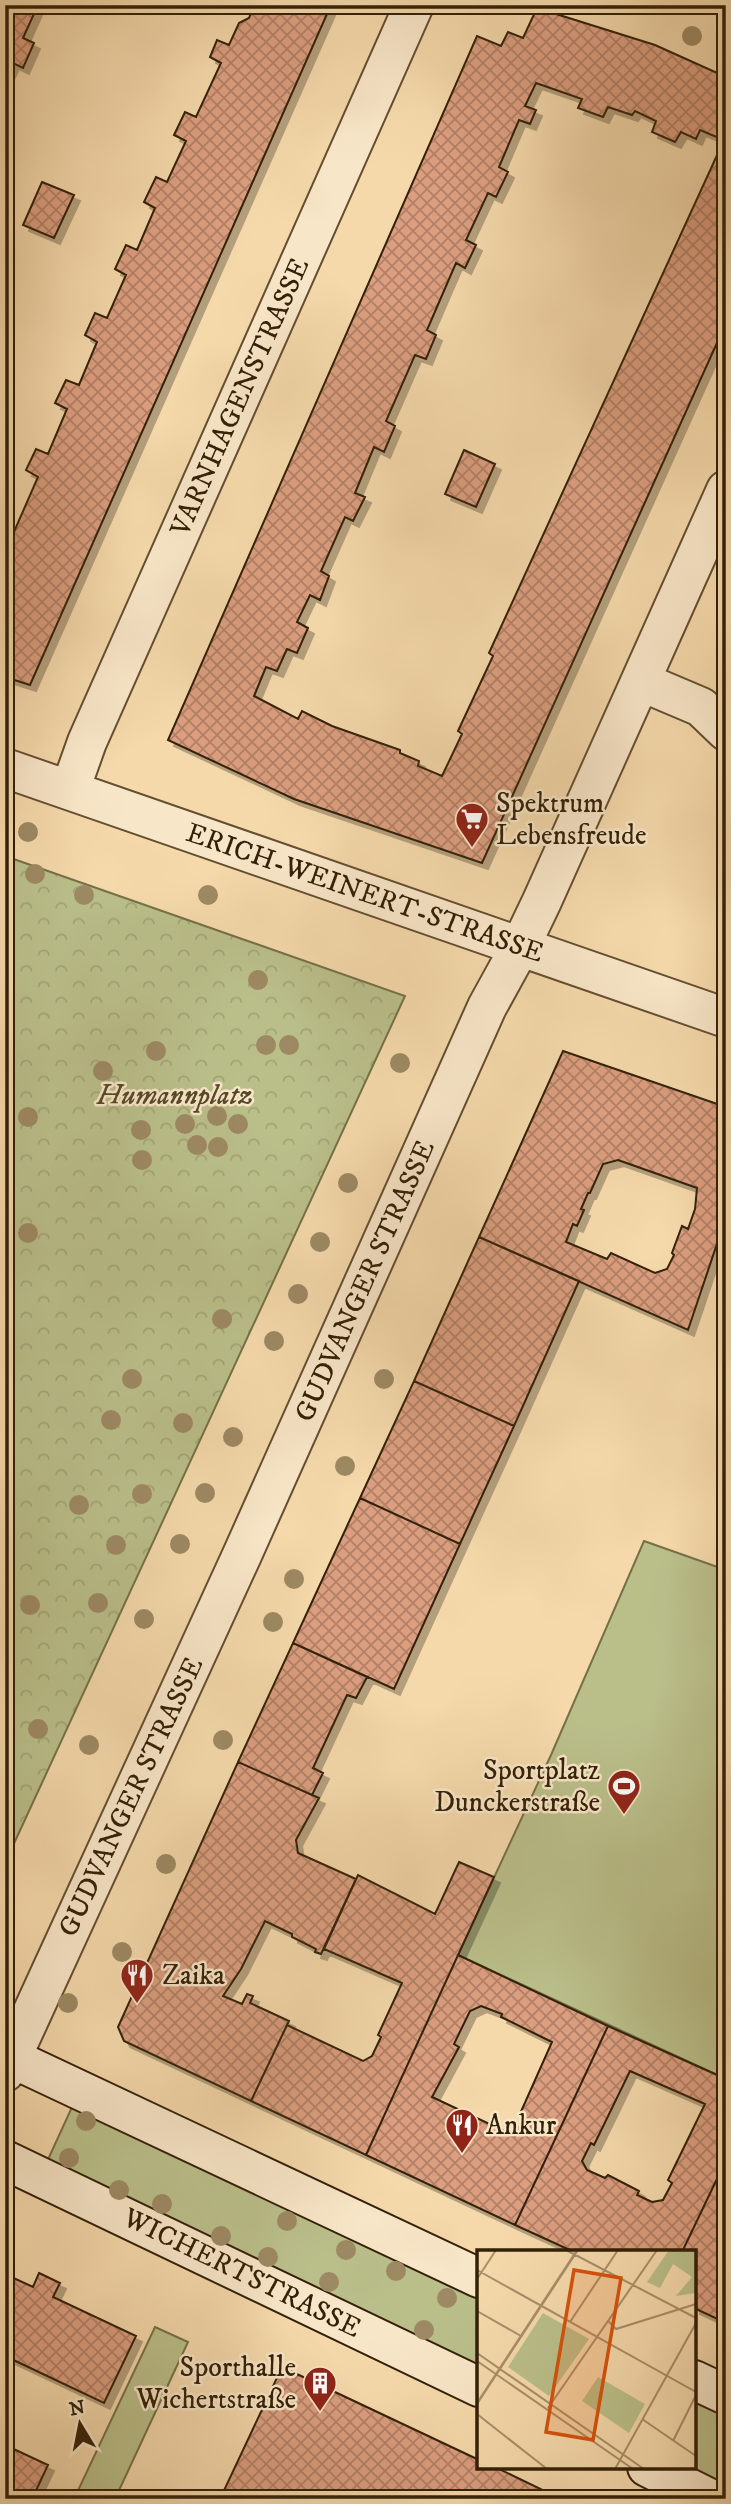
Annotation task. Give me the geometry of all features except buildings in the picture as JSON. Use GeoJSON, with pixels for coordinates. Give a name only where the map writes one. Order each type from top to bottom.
{"type":"FeatureCollection","features":[{"type":"Feature","properties":{"kind":"street","name":"VARNHAGENSTRASSE"},"geometry":{"type":"LineString","coordinates":[[69,790],[98,717],[414,5]]}},
{"type":"Feature","properties":{"kind":"street","name":"GUDVANGER STRASSE"},"geometry":{"type":"LineString","coordinates":[[7,2062],[242,1555],[487,1007],[520,947],[642,682],[726,490]]}},
{"type":"Feature","properties":{"kind":"street"},"geometry":{"type":"LineString","coordinates":[[642,682],[701,707],[726,731]]}},
{"type":"Feature","properties":{"kind":"street","name":"ERICH-WEINERT-STRASSE"},"geometry":{"type":"LineString","coordinates":[[5,768],[726,1018]]}},
{"type":"Feature","properties":{"kind":"street"},"geometry":{"type":"LineString","coordinates":[[7,2062],[477,2277]]}},
{"type":"Feature","properties":{"kind":"street","name":"WICHERTSTRASSE"},"geometry":{"type":"LineString","coordinates":[[5,2160],[477,2386]]}},
{"type":"Feature","properties":{"kind":"street"},"geometry":{"type":"LineString","coordinates":[[696,2381],[726,2395]]}},
{"type":"Feature","properties":{"kind":"street"},"geometry":{"type":"LineString","coordinates":[[651,2469],[711,2499]]}},
{"type":"Feature","properties":{"kind":"green space","name":"Humannplatz"},"geometry":{"type":"Polygon","coordinates":[[[5,856],[405,996],[5,1863],[5,856]]]}},
{"type":"Feature","properties":{"kind":"green space","name":"Sportplatz Dunckerstraße"},"geometry":{"type":"Polygon","coordinates":[[[644,1541],[726,1570],[726,2079],[458,1955],[551,1755],[644,1541]]]}},
{"type":"Feature","properties":{"kind":"green space"},"geometry":{"type":"Polygon","coordinates":[[[72,2107],[477,2298],[477,2370],[45,2166],[72,2107]]]}},
{"type":"Feature","properties":{"kind":"green space"},"geometry":{"type":"Polygon","coordinates":[[[155,2327],[188,2342],[115,2499],[74,2499],[155,2327]]]}},
{"type":"Feature","properties":{"kind":"green space"},"geometry":{"type":"Polygon","coordinates":[[[696,2402],[726,2416],[726,2488],[685,2469],[696,2469],[696,2402]]]}},
{"type":"Feature","properties":{"kind":"place","name":"Spektrum Lebensfreude"},"geometry":{"type":"Point","coordinates":[472,849]}},
{"type":"Feature","properties":{"kind":"place","name":"Sportplatz Dunckerstraße"},"geometry":{"type":"Point","coordinates":[624,1816]}},
{"type":"Feature","properties":{"kind":"place","name":"Zaika"},"geometry":{"type":"Point","coordinates":[137,2005]}},
{"type":"Feature","properties":{"kind":"place","name":"Ankur"},"geometry":{"type":"Point","coordinates":[462,2155]}},
{"type":"Feature","properties":{"kind":"place","name":"Sporthalle Wichertstraße"},"geometry":{"type":"Point","coordinates":[320,2413]}}]}
